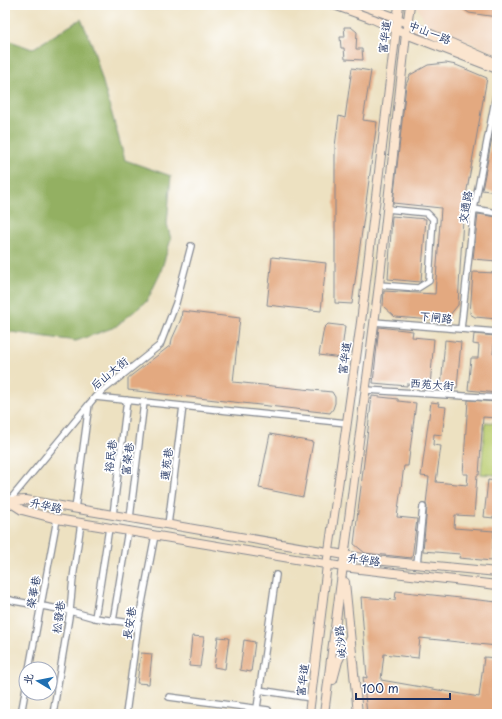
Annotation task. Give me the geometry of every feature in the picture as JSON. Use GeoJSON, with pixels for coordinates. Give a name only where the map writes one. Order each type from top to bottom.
{"type":"FeatureCollection","features":[{"type":"Feature","properties":{"kind":"main road","name":"中山一路"},"geometry":{"type":"LineString","coordinates":[[334,5],[497,69]]}},
{"type":"Feature","properties":{"kind":"main road","name":"中山一路"},"geometry":{"type":"LineString","coordinates":[[361,5],[397,18],[497,63]]}},
{"type":"Feature","properties":{"kind":"main road","name":"富华道"},"geometry":{"type":"LineString","coordinates":[[309,714],[360,322],[399,5]]}},
{"type":"Feature","properties":{"kind":"main road","name":"富华道"},"geometry":{"type":"LineString","coordinates":[[324,714],[379,285],[410,5]]}},
{"type":"Feature","properties":{"kind":"main road","name":"升华路"},"geometry":{"type":"LineString","coordinates":[[6,503],[26,500],[374,560],[497,572]]}},
{"type":"Feature","properties":{"kind":"main road","name":"升华路"},"geometry":{"type":"LineString","coordinates":[[6,503],[22,510],[57,519],[343,568],[497,585]]}},
{"type":"Feature","properties":{"kind":"main road","name":"岐沙路"},"geometry":{"type":"LineString","coordinates":[[343,568],[358,714]]}},
{"type":"Feature","properties":{"kind":"main road"},"geometry":{"type":"LineString","coordinates":[[326,703],[338,661],[350,637]]}},
{"type":"Feature","properties":{"kind":"main road"},"geometry":{"type":"LineString","coordinates":[[316,655],[332,658]]}},
{"type":"Feature","properties":{"kind":"street","name":"交通路"},"geometry":{"type":"LineString","coordinates":[[461,329],[474,209],[497,90]]}},
{"type":"Feature","properties":{"kind":"street"},"geometry":{"type":"LineString","coordinates":[[379,285],[418,288],[428,281],[434,219],[427,213],[387,209]]}},
{"type":"Feature","properties":{"kind":"street"},"geometry":{"type":"LineString","coordinates":[[474,209],[497,213]]}},
{"type":"Feature","properties":{"kind":"street","name":"后山大街"},"geometry":{"type":"LineString","coordinates":[[6,503],[95,397],[160,345],[176,303],[190,246]]}},
{"type":"Feature","properties":{"kind":"street","name":"下闸路"},"geometry":{"type":"LineString","coordinates":[[374,322],[497,332]]}},
{"type":"Feature","properties":{"kind":"street","name":"西苑大街"},"geometry":{"type":"LineString","coordinates":[[366,390],[497,398]]}},
{"type":"Feature","properties":{"kind":"street"},"geometry":{"type":"LineString","coordinates":[[95,397],[347,423]]}},
{"type":"Feature","properties":{"kind":"street","name":"裕民巷"},"geometry":{"type":"LineString","coordinates":[[113,515],[127,400]]}},
{"type":"Feature","properties":{"kind":"street","name":"富榮巷"},"geometry":{"type":"LineString","coordinates":[[130,518],[144,402]]}},
{"type":"Feature","properties":{"kind":"street"},"geometry":{"type":"LineString","coordinates":[[75,509],[89,404]]}},
{"type":"Feature","properties":{"kind":"street","name":"蓮苑巷"},"geometry":{"type":"LineString","coordinates":[[168,525],[183,406]]}},
{"type":"Feature","properties":{"kind":"street"},"geometry":{"type":"LineString","coordinates":[[417,564],[423,507]]}},
{"type":"Feature","properties":{"kind":"street","name":"榮華巷"},"geometry":{"type":"LineString","coordinates":[[31,661],[57,519]]}},
{"type":"Feature","properties":{"kind":"street","name":"松發巷"},"geometry":{"type":"LineString","coordinates":[[53,714],[70,611],[81,523]]}},
{"type":"Feature","properties":{"kind":"street"},"geometry":{"type":"LineString","coordinates":[[95,618],[109,528]]}},
{"type":"Feature","properties":{"kind":"street"},"geometry":{"type":"LineString","coordinates":[[113,621],[128,530]]}},
{"type":"Feature","properties":{"kind":"street","name":"長安巷"},"geometry":{"type":"LineString","coordinates":[[126,714],[138,624],[154,536]]}},
{"type":"Feature","properties":{"kind":"street"},"geometry":{"type":"LineString","coordinates":[[257,708],[276,575]]}},
{"type":"Feature","properties":{"kind":"street"},"geometry":{"type":"LineString","coordinates":[[5,598],[70,611],[95,618],[138,624]]}},
{"type":"Feature","properties":{"kind":"street"},"geometry":{"type":"LineString","coordinates":[[259,690],[311,698]]}},
{"type":"Feature","properties":{"kind":"street"},"geometry":{"type":"LineString","coordinates":[[169,697],[257,708],[268,710],[267,714]]}},
{"type":"Feature","properties":{"kind":"street"},"geometry":{"type":"LineString","coordinates":[[21,714],[23,701]]}},
{"type":"Feature","properties":{"kind":"shaded area"},"geometry":{"type":"Polygon","coordinates":[[[416,5],[497,5],[497,54],[426,24],[416,5]]]}},
{"type":"Feature","properties":{"kind":"green space"},"geometry":{"type":"Polygon","coordinates":[[[81,19],[92,44],[125,160],[171,176],[167,224],[171,239],[160,274],[147,301],[115,327],[76,341],[11,332],[5,337],[5,39],[32,49],[81,19]]]}},
{"type":"Feature","properties":{"kind":"green space"},"geometry":{"type":"Polygon","coordinates":[[[485,422],[497,423],[497,475],[481,474],[485,422]]]}},
{"type":"Feature","properties":{"kind":"building"},"geometry":{"type":"Polygon","coordinates":[[[458,5],[497,5],[497,17],[469,13],[458,5]]]}},
{"type":"Feature","properties":{"kind":"building"},"geometry":{"type":"Polygon","coordinates":[[[344,27],[351,27],[357,32],[356,49],[362,49],[363,60],[345,59],[344,48],[341,48],[340,37],[345,37],[344,27]]]}},
{"type":"Feature","properties":{"kind":"building"},"geometry":{"type":"Polygon","coordinates":[[[446,63],[456,65],[487,78],[462,218],[458,305],[445,321],[395,317],[383,306],[384,291],[435,294],[441,208],[393,203],[406,85],[410,75],[428,65],[446,63]]]}},
{"type":"Feature","properties":{"kind":"building"},"geometry":{"type":"Polygon","coordinates":[[[352,68],[371,71],[363,120],[377,122],[352,304],[335,303],[335,146],[339,116],[345,118],[352,68]]]}},
{"type":"Feature","properties":{"kind":"building"},"geometry":{"type":"Polygon","coordinates":[[[497,112],[497,192],[482,190],[497,112]]]}},
{"type":"Feature","properties":{"kind":"building"},"geometry":{"type":"Polygon","coordinates":[[[478,214],[497,217],[497,261],[473,259],[478,214]]]}},
{"type":"Feature","properties":{"kind":"building"},"geometry":{"type":"Polygon","coordinates":[[[392,216],[426,219],[420,282],[388,279],[392,216]]]}},
{"type":"Feature","properties":{"kind":"building"},"geometry":{"type":"Polygon","coordinates":[[[272,257],[326,263],[321,311],[267,305],[272,257]]]}},
{"type":"Feature","properties":{"kind":"building"},"geometry":{"type":"Polygon","coordinates":[[[473,272],[497,273],[497,319],[475,317],[470,314],[473,272]]]}},
{"type":"Feature","properties":{"kind":"building"},"geometry":{"type":"Polygon","coordinates":[[[182,311],[240,318],[233,382],[332,392],[335,397],[333,409],[330,413],[128,390],[128,378],[171,345],[172,339],[181,319],[182,311]]]}},
{"type":"Feature","properties":{"kind":"building"},"geometry":{"type":"Polygon","coordinates":[[[328,324],[345,326],[341,358],[319,355],[324,328],[328,324]]]}},
{"type":"Feature","properties":{"kind":"building"},"geometry":{"type":"Polygon","coordinates":[[[379,327],[413,331],[412,337],[434,339],[430,386],[407,384],[407,386],[373,383],[379,327]]]}},
{"type":"Feature","properties":{"kind":"building"},"geometry":{"type":"Polygon","coordinates":[[[474,334],[495,336],[493,354],[497,354],[497,393],[468,390],[471,358],[478,358],[479,345],[473,344],[474,334]]]}},
{"type":"Feature","properties":{"kind":"building"},"geometry":{"type":"Polygon","coordinates":[[[445,340],[461,342],[457,388],[441,387],[445,340]]]}},
{"type":"Feature","properties":{"kind":"building"},"geometry":{"type":"Polygon","coordinates":[[[372,396],[416,403],[408,466],[404,466],[397,517],[417,519],[412,558],[365,553],[354,544],[372,396]]]}},
{"type":"Feature","properties":{"kind":"building"},"geometry":{"type":"Polygon","coordinates":[[[468,400],[497,402],[497,418],[483,417],[479,475],[477,475],[474,516],[455,515],[454,528],[494,531],[492,561],[459,558],[460,554],[423,551],[429,477],[421,476],[431,402],[439,403],[438,406],[446,407],[442,435],[434,434],[433,445],[441,446],[436,482],[467,485],[468,474],[463,474],[468,400]]]}},
{"type":"Feature","properties":{"kind":"building"},"geometry":{"type":"Polygon","coordinates":[[[270,434],[313,442],[303,497],[259,488],[270,434]]]}},
{"type":"Feature","properties":{"kind":"building"},"geometry":{"type":"Polygon","coordinates":[[[488,480],[497,481],[494,518],[484,517],[488,480]]]}},
{"type":"Feature","properties":{"kind":"building"},"geometry":{"type":"Polygon","coordinates":[[[396,591],[497,602],[497,646],[420,638],[418,658],[384,654],[381,680],[479,697],[484,657],[497,658],[497,714],[367,714],[363,677],[367,678],[361,597],[395,600],[396,591]]]}},
{"type":"Feature","properties":{"kind":"building"},"geometry":{"type":"Polygon","coordinates":[[[192,636],[204,637],[200,667],[189,666],[192,636]]]}},
{"type":"Feature","properties":{"kind":"building"},"geometry":{"type":"Polygon","coordinates":[[[218,637],[229,638],[225,669],[214,667],[218,637]]]}},
{"type":"Feature","properties":{"kind":"building"},"geometry":{"type":"Polygon","coordinates":[[[244,640],[255,642],[251,672],[240,670],[244,640]]]}},
{"type":"Feature","properties":{"kind":"building"},"geometry":{"type":"Polygon","coordinates":[[[141,653],[152,654],[149,684],[137,683],[141,653]]]}}]}
